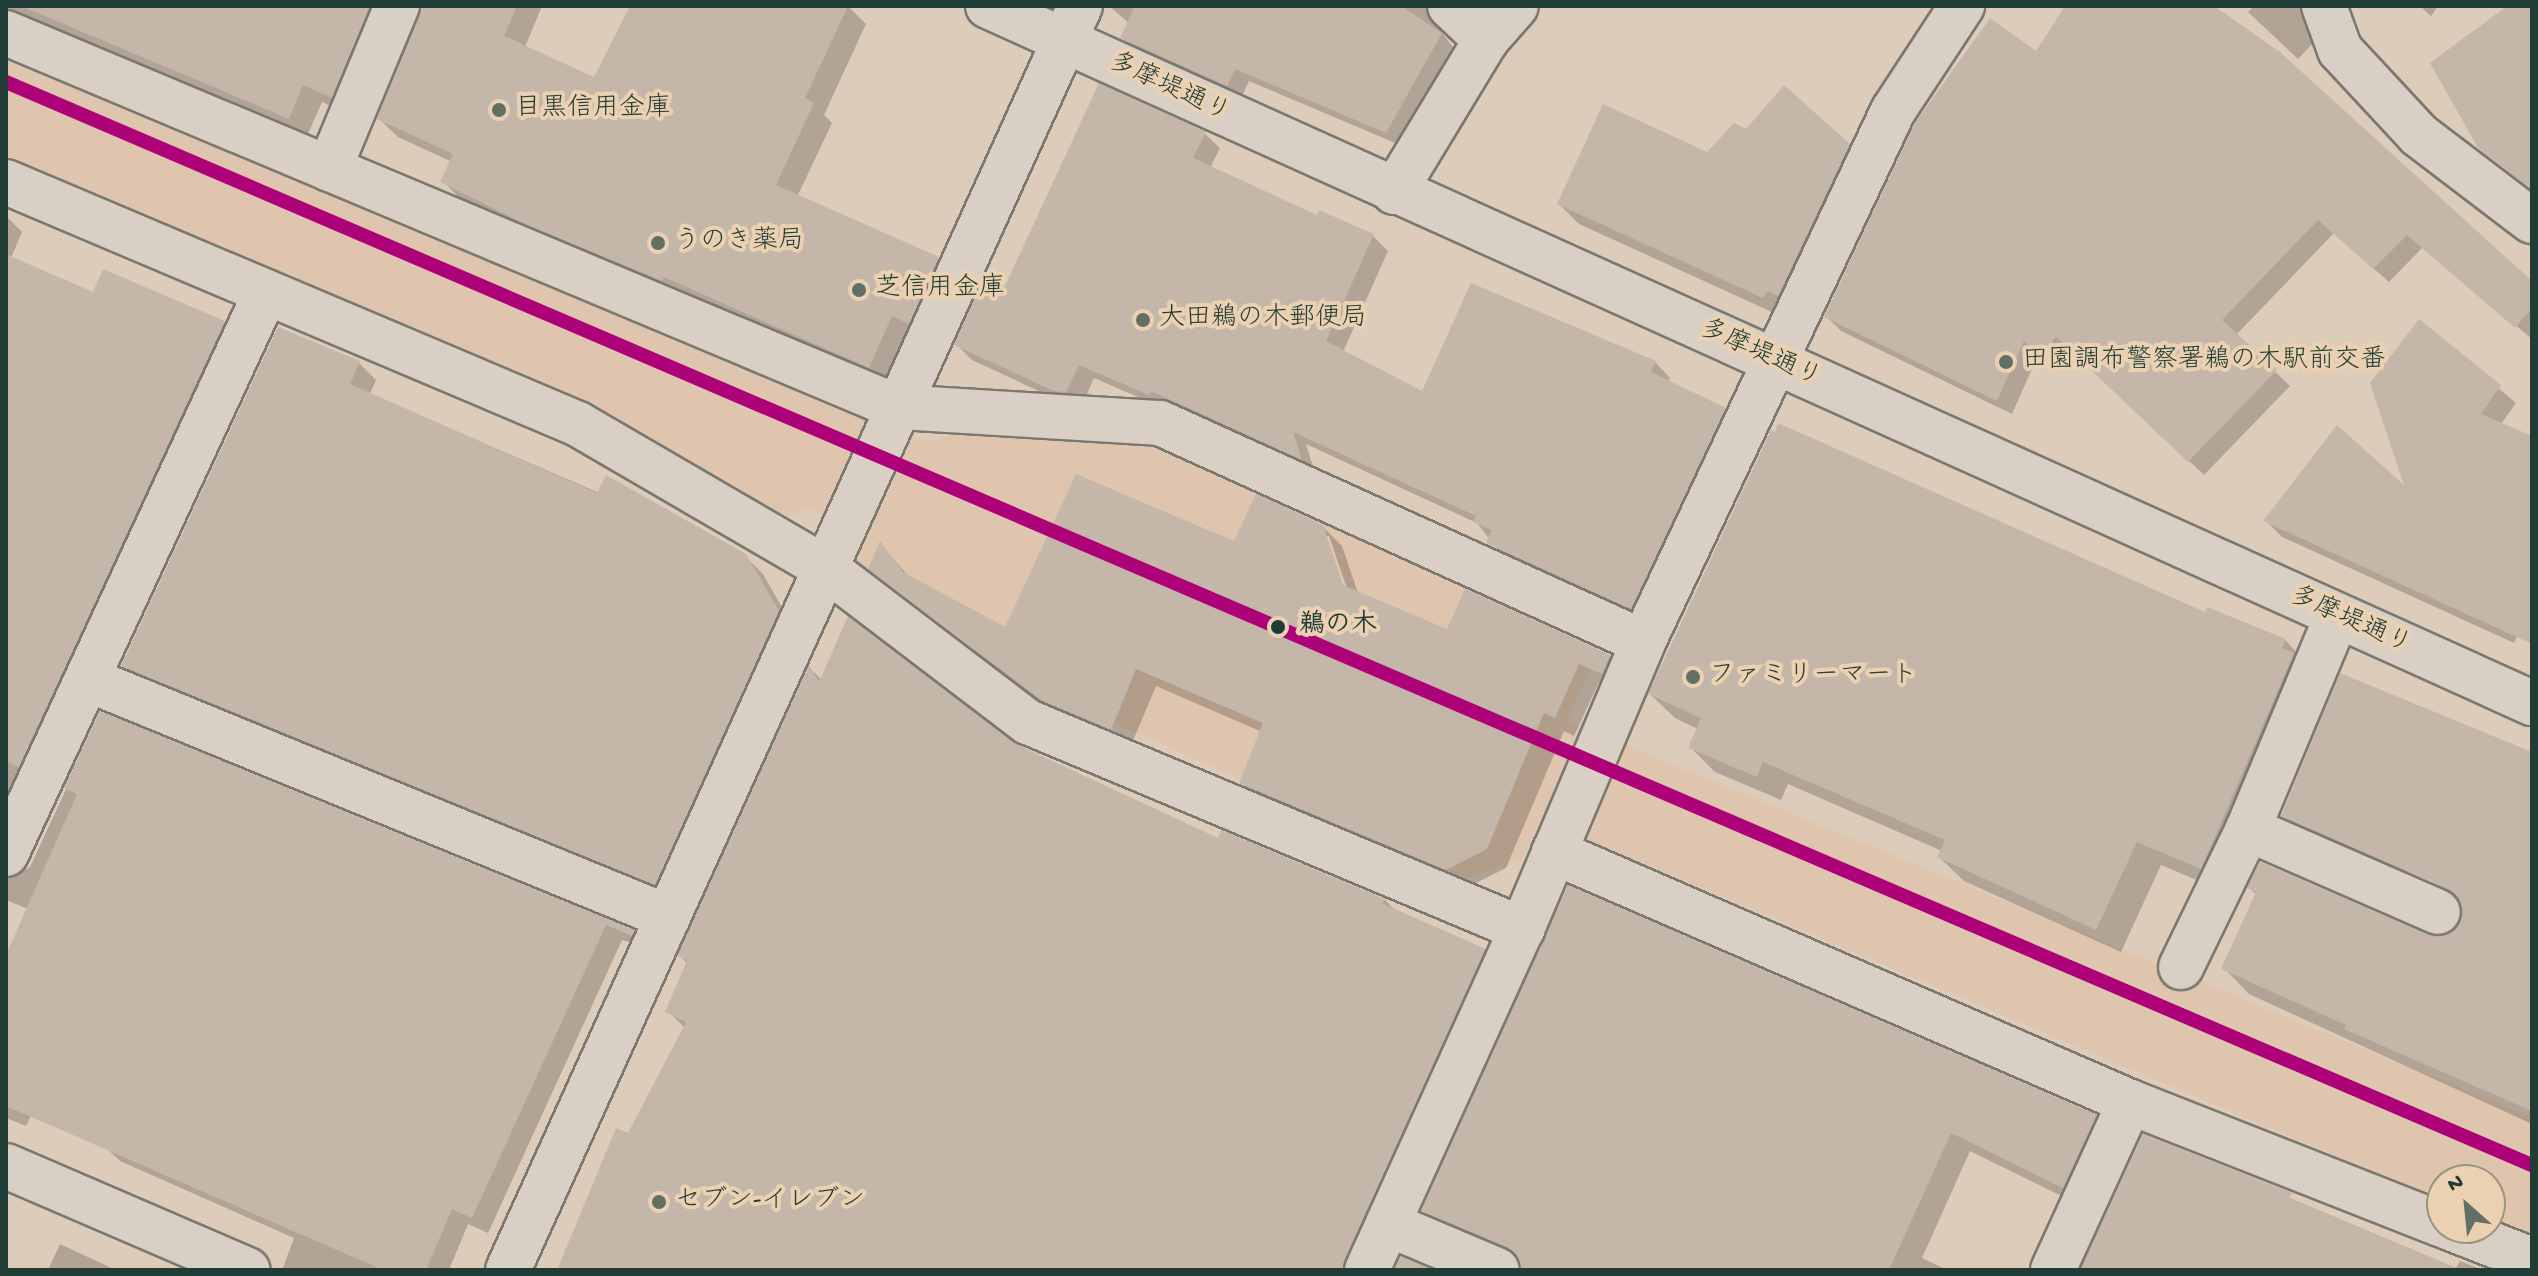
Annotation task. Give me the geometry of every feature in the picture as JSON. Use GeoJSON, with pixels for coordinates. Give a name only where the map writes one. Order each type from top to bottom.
{"type":"FeatureCollection","features":[{"type":"Feature","properties":{"kind":"street"},"geometry":{"type":"LineString","coordinates":[[329,169],[397,6]]}},
{"type":"Feature","properties":{"kind":"street","name":"多摩堤通り"},"geometry":{"type":"LineString","coordinates":[[988,6],[1072,23],[1394,192],[2532,703]]}},
{"type":"Feature","properties":{"kind":"street"},"geometry":{"type":"LineString","coordinates":[[1450,6],[1486,40]]}},
{"type":"Feature","properties":{"kind":"street"},"geometry":{"type":"LineString","coordinates":[[1394,192],[1486,40],[1516,6]]}},
{"type":"Feature","properties":{"kind":"street"},"geometry":{"type":"LineString","coordinates":[[1367,1270],[1522,929],[1643,642],[1893,111],[1962,6]]}},
{"type":"Feature","properties":{"kind":"street"},"geometry":{"type":"LineString","coordinates":[[2324,6],[2340,50],[2419,135],[2532,221]]}},
{"type":"Feature","properties":{"kind":"street"},"geometry":{"type":"LineString","coordinates":[[508,1270],[1072,23]]}},
{"type":"Feature","properties":{"kind":"street"},"geometry":{"type":"LineString","coordinates":[[6,33],[897,407],[1160,423],[1643,642]]}},
{"type":"Feature","properties":{"kind":"street"},"geometry":{"type":"LineString","coordinates":[[6,182],[578,424],[827,569],[1028,722],[1522,929]]}},
{"type":"Feature","properties":{"kind":"street"},"geometry":{"type":"LineString","coordinates":[[6,854],[266,292]]}},
{"type":"Feature","properties":{"kind":"street"},"geometry":{"type":"LineString","coordinates":[[2181,967],[2248,829],[2337,616]]}},
{"type":"Feature","properties":{"kind":"street"},"geometry":{"type":"LineString","coordinates":[[87,679],[668,917]]}},
{"type":"Feature","properties":{"kind":"street"},"geometry":{"type":"LineString","coordinates":[[2248,829],[2438,912]]}},
{"type":"Feature","properties":{"kind":"street"},"geometry":{"type":"LineString","coordinates":[[1554,852],[2130,1102],[2426,1219]]}},
{"type":"Feature","properties":{"kind":"street"},"geometry":{"type":"LineString","coordinates":[[2053,1270],[2130,1102]]}},
{"type":"Feature","properties":{"kind":"street"},"geometry":{"type":"LineString","coordinates":[[6,1166],[248,1270]]}},
{"type":"Feature","properties":{"kind":"street"},"geometry":{"type":"LineString","coordinates":[[1388,1224],[1497,1270]]}},
{"type":"Feature","properties":{"kind":"street"},"geometry":{"type":"LineString","coordinates":[[2491,1244],[2532,1260]]}},
{"type":"Feature","properties":{"kind":"shaded area"},"geometry":{"type":"Polygon","coordinates":[[[6,51],[924,441],[988,429],[1148,438],[1604,639],[1567,721],[2532,1118],[2532,1241],[2506,1229],[2506,1164],[2426,1164],[2426,1194],[1541,820],[1522,861],[1465,878],[1081,709],[964,651],[854,567],[869,531],[808,509],[771,523],[6,166],[6,51]]]}},
{"type":"Feature","properties":{"kind":"building"},"geometry":{"type":"Polygon","coordinates":[[[21,6],[370,6],[332,98],[303,85],[289,119],[21,6]]]}},
{"type":"Feature","properties":{"kind":"building"},"geometry":{"type":"Polygon","coordinates":[[[421,6],[517,6],[504,36],[594,77],[630,6],[848,6],[805,98],[814,103],[776,185],[939,257],[909,324],[892,316],[869,368],[664,277],[662,281],[527,225],[440,182],[453,154],[377,119],[421,6]]]}},
{"type":"Feature","properties":{"kind":"building"},"geometry":{"type":"Polygon","coordinates":[[[1135,6],[1401,6],[1442,33],[1386,133],[1235,69],[1227,86],[1120,38],[1135,6]]]}},
{"type":"Feature","properties":{"kind":"building"},"geometry":{"type":"Polygon","coordinates":[[[2065,6],[2214,6],[2280,52],[2532,281],[2532,308],[2515,328],[2407,235],[2373,269],[2318,220],[2222,320],[2277,370],[2188,462],[2056,337],[2041,355],[2024,341],[1997,401],[1824,317],[1915,123],[1990,18],[2036,51],[2065,6]]]}},
{"type":"Feature","properties":{"kind":"building"},"geometry":{"type":"Polygon","coordinates":[[[2507,6],[2532,6],[2532,190],[2478,148],[2430,63],[2507,6]]]}},
{"type":"Feature","properties":{"kind":"building"},"geometry":{"type":"Polygon","coordinates":[[[1099,83],[1206,132],[1193,158],[1317,215],[1319,210],[1374,234],[1326,341],[1422,391],[1471,283],[1656,361],[1651,372],[1726,408],[1631,609],[1486,543],[1492,530],[1473,522],[1476,516],[1293,432],[1302,460],[1151,391],[1149,395],[1079,365],[1066,392],[1054,391],[954,345],[985,277],[1005,286],[1099,83]]]}},
{"type":"Feature","properties":{"kind":"building"},"geometry":{"type":"Polygon","coordinates":[[[1784,85],[1850,144],[1778,296],[1767,291],[1763,298],[1557,204],[1603,104],[1707,152],[1734,123],[1746,129],[1784,85]]]}},
{"type":"Feature","properties":{"kind":"building"},"geometry":{"type":"Polygon","coordinates":[[[6,254],[93,292],[103,269],[225,321],[19,767],[6,761],[6,254]]]}},
{"type":"Feature","properties":{"kind":"building"},"geometry":{"type":"Polygon","coordinates":[[[2419,319],[2501,385],[2481,414],[2532,436],[2532,644],[2263,521],[2337,425],[2404,485],[2370,383],[2419,319]]]}},
{"type":"Feature","properties":{"kind":"building"},"geometry":{"type":"Polygon","coordinates":[[[278,327],[360,361],[350,384],[597,493],[606,475],[746,554],[779,611],[655,885],[121,666],[278,327]]]}},
{"type":"Feature","properties":{"kind":"building"},"geometry":{"type":"Polygon","coordinates":[[[1778,423],[2205,612],[2207,607],[2286,639],[2282,648],[2294,653],[2201,869],[2137,842],[2096,930],[1937,857],[1945,840],[1763,762],[1757,777],[1688,748],[1701,718],[1648,694],[1771,430],[1775,432],[1778,423]]]}},
{"type":"Feature","properties":{"kind":"building"},"geometry":{"type":"Polygon","coordinates":[[[1076,474],[1234,541],[1256,494],[1323,525],[1343,585],[1447,629],[1465,589],[1610,655],[1602,674],[1579,664],[1555,718],[1544,713],[1487,849],[1446,870],[1239,783],[1263,723],[1136,669],[1111,730],[1041,700],[868,569],[880,541],[903,572],[1005,627],[1076,474]]]}},
{"type":"Feature","properties":{"kind":"building"},"geometry":{"type":"Polygon","coordinates":[[[848,616],[1018,745],[1218,838],[1221,830],[1387,900],[1381,903],[1486,949],[1342,1270],[557,1270],[616,1128],[628,1133],[686,1022],[665,1012],[687,960],[677,956],[809,665],[819,682],[848,616]]]}},
{"type":"Feature","properties":{"kind":"building"},"geometry":{"type":"Polygon","coordinates":[[[2340,673],[2532,752],[2532,1111],[2344,1029],[2346,1025],[2221,969],[2256,892],[2247,888],[2260,862],[2429,935],[2452,932],[2461,921],[2458,898],[2448,889],[2281,816],[2340,673]]]}},
{"type":"Feature","properties":{"kind":"building"},"geometry":{"type":"Polygon","coordinates":[[[100,711],[634,930],[632,936],[606,925],[472,1218],[452,1209],[426,1270],[383,1270],[6,1106],[6,955],[77,794],[64,788],[100,711]]]}},
{"type":"Feature","properties":{"kind":"building"},"geometry":{"type":"Polygon","coordinates":[[[1568,885],[2097,1115],[2063,1188],[1951,1133],[1889,1270],[1521,1270],[1517,1256],[1507,1247],[1421,1211],[1568,885]]]}},
{"type":"Feature","properties":{"kind":"building"},"geometry":{"type":"Polygon","coordinates":[[[2143,1134],[2292,1193],[2289,1198],[2461,1270],[2080,1270],[2143,1134]]]}},
{"type":"Feature","properties":{"kind":"building"},"geometry":{"type":"Polygon","coordinates":[[[1401,1256],[1433,1270],[1394,1270],[1401,1256]]]}},
{"type":"Feature","properties":{"kind":"transit line"},"geometry":{"type":"LineString","coordinates":[[6,82],[2532,1165]]}},
{"type":"Feature","properties":{"kind":"place","name":"目黒信用金庫"},"geometry":{"type":"Point","coordinates":[499,110]}},
{"type":"Feature","properties":{"kind":"place","name":"うのき薬局"},"geometry":{"type":"Point","coordinates":[658,243]}},
{"type":"Feature","properties":{"kind":"place","name":"芝信用金庫"},"geometry":{"type":"Point","coordinates":[859,290]}},
{"type":"Feature","properties":{"kind":"place","name":"大田鵜の木郵便局"},"geometry":{"type":"Point","coordinates":[1143,320]}},
{"type":"Feature","properties":{"kind":"place","name":"田園調布警察署鵜の木駅前交番"},"geometry":{"type":"Point","coordinates":[2006,362]}},
{"type":"Feature","properties":{"kind":"place","name":"鵜の木"},"geometry":{"type":"Point","coordinates":[1278,627]}},
{"type":"Feature","properties":{"kind":"place","name":"ファミリーマート"},"geometry":{"type":"Point","coordinates":[1693,677]}},
{"type":"Feature","properties":{"kind":"place","name":"セブン-イレブン"},"geometry":{"type":"Point","coordinates":[659,1202]}}]}
